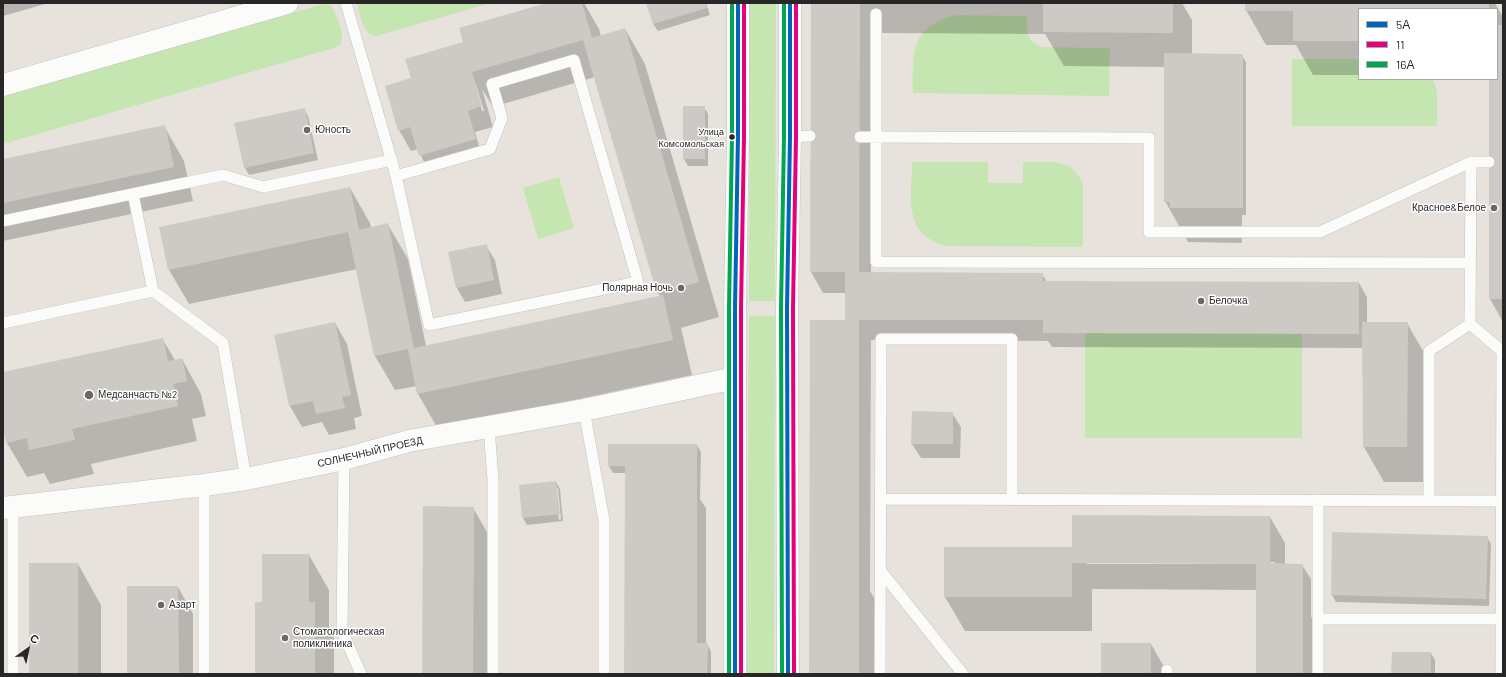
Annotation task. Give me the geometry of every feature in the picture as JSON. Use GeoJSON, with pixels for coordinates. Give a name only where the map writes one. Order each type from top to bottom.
{"type":"FeatureCollection","features":[{"type":"Feature","properties":{"kind":"street"},"geometry":{"type":"LineString","coordinates":[[3,85],[287,3]]}},
{"type":"Feature","properties":{"kind":"street"},"geometry":{"type":"LineString","coordinates":[[735,674],[735,378],[738,3]]}},
{"type":"Feature","properties":{"kind":"street"},"geometry":{"type":"LineString","coordinates":[[788,674],[787,308],[800,136],[790,3]]}},
{"type":"Feature","properties":{"kind":"street","name":"СОЛНЕЧНЫЙ ПРОЕЗД"},"geometry":{"type":"LineString","coordinates":[[8,507],[246,479],[344,459],[409,441],[584,410],[735,378]]}},
{"type":"Feature","properties":{"kind":"lane"},"geometry":{"type":"LineString","coordinates":[[346,3],[392,160],[429,325],[638,282],[574,60],[492,84],[502,118],[490,149],[396,176]]}},
{"type":"Feature","properties":{"kind":"lane"},"geometry":{"type":"LineString","coordinates":[[876,14],[876,262],[1470,263]]}},
{"type":"Feature","properties":{"kind":"lane"},"geometry":{"type":"LineString","coordinates":[[860,136],[1149,138],[1149,232],[1320,232],[1471,162],[1489,162]]}},
{"type":"Feature","properties":{"kind":"lane"},"geometry":{"type":"LineString","coordinates":[[3,221],[223,175],[263,187],[392,160]]}},
{"type":"Feature","properties":{"kind":"lane"},"geometry":{"type":"LineString","coordinates":[[1471,162],[1470,324],[1502,352],[1501,674]]}},
{"type":"Feature","properties":{"kind":"lane"},"geometry":{"type":"LineString","coordinates":[[133,194],[153,291],[223,343],[246,479]]}},
{"type":"Feature","properties":{"kind":"lane"},"geometry":{"type":"LineString","coordinates":[[3,323],[153,291]]}},
{"type":"Feature","properties":{"kind":"lane"},"geometry":{"type":"LineString","coordinates":[[1429,500],[1429,351],[1470,324]]}},
{"type":"Feature","properties":{"kind":"lane"},"geometry":{"type":"LineString","coordinates":[[880,674],[881,339],[1012,339],[1016,499]]}},
{"type":"Feature","properties":{"kind":"lane"},"geometry":{"type":"LineString","coordinates":[[584,410],[604,520],[604,674]]}},
{"type":"Feature","properties":{"kind":"lane"},"geometry":{"type":"LineString","coordinates":[[489,428],[493,478],[493,674]]}},
{"type":"Feature","properties":{"kind":"lane"},"geometry":{"type":"LineString","coordinates":[[344,459],[342,631],[361,674]]}},
{"type":"Feature","properties":{"kind":"lane"},"geometry":{"type":"LineString","coordinates":[[204,485],[204,674]]}},
{"type":"Feature","properties":{"kind":"lane"},"geometry":{"type":"LineString","coordinates":[[880,499],[1502,501]]}},
{"type":"Feature","properties":{"kind":"lane"},"geometry":{"type":"LineString","coordinates":[[1318,500],[1318,674]]}},
{"type":"Feature","properties":{"kind":"lane"},"geometry":{"type":"LineString","coordinates":[[8,507],[13,674]]}},
{"type":"Feature","properties":{"kind":"lane"},"geometry":{"type":"LineString","coordinates":[[880,570],[963,674]]}},
{"type":"Feature","properties":{"kind":"lane"},"geometry":{"type":"LineString","coordinates":[[1318,619],[1501,619]]}},
{"type":"Feature","properties":{"kind":"green space"},"geometry":{"type":"Polygon","coordinates":[[[357,3],[491,3],[376,36],[371,35],[362,23],[357,3]]]}},
{"type":"Feature","properties":{"kind":"green space"},"geometry":{"type":"Polygon","coordinates":[[[750,3],[776,3],[775,301],[749,301],[750,3]]]}},
{"type":"Feature","properties":{"kind":"green space"},"geometry":{"type":"Polygon","coordinates":[[[324,4],[332,7],[340,26],[342,40],[341,44],[337,47],[3,144],[3,96],[324,4]]]}},
{"type":"Feature","properties":{"kind":"green space"},"geometry":{"type":"Polygon","coordinates":[[[956,15],[1027,16],[1030,39],[1037,45],[1043,47],[1110,48],[1109,96],[913,93],[914,54],[922,34],[929,27],[941,20],[956,15]]]}},
{"type":"Feature","properties":{"kind":"green space"},"geometry":{"type":"Polygon","coordinates":[[[1292,59],[1358,59],[1358,80],[1433,80],[1437,91],[1437,126],[1292,126],[1292,59]]]}},
{"type":"Feature","properties":{"kind":"green space"},"geometry":{"type":"Polygon","coordinates":[[[912,162],[988,162],[988,183],[1023,183],[1023,162],[1051,162],[1067,165],[1079,176],[1083,185],[1083,247],[945,246],[931,240],[922,232],[912,213],[912,162]]]}},
{"type":"Feature","properties":{"kind":"green space"},"geometry":{"type":"Polygon","coordinates":[[[559,177],[574,228],[538,239],[523,188],[559,177]]]}},
{"type":"Feature","properties":{"kind":"green space"},"geometry":{"type":"Polygon","coordinates":[[[749,316],[775,316],[774,674],[747,674],[749,316]]]}},
{"type":"Feature","properties":{"kind":"green space"},"geometry":{"type":"Polygon","coordinates":[[[1085,333],[1302,333],[1302,438],[1085,438],[1085,333]]]}},
{"type":"Feature","properties":{"kind":"building"},"geometry":{"type":"Polygon","coordinates":[[[547,3],[582,3],[592,38],[625,28],[699,282],[657,294],[583,40],[472,72],[482,106],[468,111],[476,139],[419,156],[410,127],[398,131],[385,86],[411,78],[405,59],[463,42],[459,28],[547,3]]]}},
{"type":"Feature","properties":{"kind":"building"},"geometry":{"type":"Polygon","coordinates":[[[646,3],[705,3],[707,8],[653,24],[646,3]]]}},
{"type":"Feature","properties":{"kind":"building"},"geometry":{"type":"Polygon","coordinates":[[[811,3],[860,3],[859,272],[1043,273],[1043,281],[1359,282],[1359,334],[1043,333],[1043,320],[859,320],[859,674],[809,674],[810,320],[845,320],[845,272],[810,272],[811,3]]]}},
{"type":"Feature","properties":{"kind":"building"},"geometry":{"type":"Polygon","coordinates":[[[1043,3],[1173,3],[1173,33],[1043,32],[1043,3]]]}},
{"type":"Feature","properties":{"kind":"building"},"geometry":{"type":"Polygon","coordinates":[[[1245,3],[1489,3],[1489,8],[1358,8],[1358,41],[1293,41],[1293,11],[1245,11],[1245,3]]]}},
{"type":"Feature","properties":{"kind":"building"},"geometry":{"type":"Polygon","coordinates":[[[1498,25],[1503,25],[1503,299],[1489,299],[1489,80],[1498,80],[1498,25]]]}},
{"type":"Feature","properties":{"kind":"building"},"geometry":{"type":"Polygon","coordinates":[[[1164,53],[1243,54],[1243,208],[1170,208],[1170,202],[1164,202],[1164,53]]]}},
{"type":"Feature","properties":{"kind":"building"},"geometry":{"type":"Polygon","coordinates":[[[683,106],[705,106],[705,159],[683,159],[683,106]]]}},
{"type":"Feature","properties":{"kind":"building"},"geometry":{"type":"Polygon","coordinates":[[[305,108],[314,153],[244,168],[234,123],[305,108]]]}},
{"type":"Feature","properties":{"kind":"building"},"geometry":{"type":"Polygon","coordinates":[[[165,125],[174,167],[3,203],[3,159],[165,125]]]}},
{"type":"Feature","properties":{"kind":"building"},"geometry":{"type":"Polygon","coordinates":[[[350,187],[359,230],[388,223],[414,348],[663,295],[673,340],[417,394],[408,349],[374,356],[348,232],[168,270],[159,227],[350,187]]]}},
{"type":"Feature","properties":{"kind":"building"},"geometry":{"type":"Polygon","coordinates":[[[487,244],[494,280],[456,288],[448,252],[487,244]]]}},
{"type":"Feature","properties":{"kind":"building"},"geometry":{"type":"Polygon","coordinates":[[[335,322],[351,395],[342,397],[345,408],[316,414],[313,401],[289,406],[274,335],[335,322]]]}},
{"type":"Feature","properties":{"kind":"building"},"geometry":{"type":"Polygon","coordinates":[[[1362,322],[1408,322],[1407,447],[1363,447],[1362,322]]]}},
{"type":"Feature","properties":{"kind":"building","name":"Медсанчасть №2"},"geometry":{"type":"Polygon","coordinates":[[[163,338],[168,361],[182,358],[187,381],[173,384],[178,406],[72,429],[75,440],[29,450],[27,438],[6,443],[3,429],[3,372],[163,338]]]}},
{"type":"Feature","properties":{"kind":"building"},"geometry":{"type":"Polygon","coordinates":[[[912,411],[953,412],[953,444],[911,444],[912,411]]]}},
{"type":"Feature","properties":{"kind":"building"},"geometry":{"type":"Polygon","coordinates":[[[608,444],[697,444],[697,643],[708,643],[707,674],[624,674],[625,466],[608,466],[608,444]]]}},
{"type":"Feature","properties":{"kind":"building"},"geometry":{"type":"Polygon","coordinates":[[[556,481],[560,514],[522,518],[519,485],[556,481]]]}},
{"type":"Feature","properties":{"kind":"building"},"geometry":{"type":"Polygon","coordinates":[[[423,506],[474,507],[473,674],[422,674],[423,506]]]}},
{"type":"Feature","properties":{"kind":"building"},"geometry":{"type":"Polygon","coordinates":[[[1072,515],[1270,516],[1270,563],[1303,564],[1303,674],[1256,674],[1256,564],[1072,563],[1072,597],[944,597],[944,547],[1072,547],[1072,515]]]}},
{"type":"Feature","properties":{"kind":"building"},"geometry":{"type":"Polygon","coordinates":[[[1332,532],[1488,536],[1486,599],[1331,595],[1332,532]]]}},
{"type":"Feature","properties":{"kind":"building","name":"Стоматологическая поликлиника"},"geometry":{"type":"Polygon","coordinates":[[[262,554],[309,554],[309,602],[315,602],[315,674],[255,674],[255,602],[262,602],[262,554]]]}},
{"type":"Feature","properties":{"kind":"building"},"geometry":{"type":"Polygon","coordinates":[[[29,563],[78,563],[78,674],[29,674],[29,563]]]}},
{"type":"Feature","properties":{"kind":"building"},"geometry":{"type":"Polygon","coordinates":[[[127,586],[178,586],[179,674],[127,674],[127,586]]]}},
{"type":"Feature","properties":{"kind":"building"},"geometry":{"type":"Polygon","coordinates":[[[1101,643],[1151,643],[1151,674],[1101,674],[1101,643]]]}},
{"type":"Feature","properties":{"kind":"building"},"geometry":{"type":"Polygon","coordinates":[[[1392,652],[1431,652],[1431,674],[1391,674],[1392,652]]]}},
{"type":"Feature","properties":{"kind":"transit line","name":"16А"},"geometry":{"type":"LineString","coordinates":[[729,674],[729,308],[732,136],[732,3]]}},
{"type":"Feature","properties":{"kind":"transit line","name":"5А"},"geometry":{"type":"LineString","coordinates":[[735,674],[735,308],[738,136],[738,3]]}},
{"type":"Feature","properties":{"kind":"transit line","name":"11"},"geometry":{"type":"LineString","coordinates":[[741,674],[741,308],[744,136],[744,3]]}},
{"type":"Feature","properties":{"kind":"transit line","name":"16А"},"geometry":{"type":"LineString","coordinates":[[782,674],[781,308],[784,137],[784,3]]}},
{"type":"Feature","properties":{"kind":"transit line","name":"5А"},"geometry":{"type":"LineString","coordinates":[[788,674],[787,308],[790,137],[790,3]]}},
{"type":"Feature","properties":{"kind":"transit line","name":"11"},"geometry":{"type":"LineString","coordinates":[[794,674],[793,308],[796,137],[796,3]]}},
{"type":"Feature","properties":{"kind":"place","name":"Юность"},"geometry":{"type":"Point","coordinates":[307,130]}},
{"type":"Feature","properties":{"kind":"place","name":"Улица Комсомольская"},"geometry":{"type":"Point","coordinates":[732,137]}},
{"type":"Feature","properties":{"kind":"place","name":"Красное&Белое"},"geometry":{"type":"Point","coordinates":[1494,208]}},
{"type":"Feature","properties":{"kind":"place","name":"Полярная Ночь"},"geometry":{"type":"Point","coordinates":[681,288]}},
{"type":"Feature","properties":{"kind":"place","name":"Белочка"},"geometry":{"type":"Point","coordinates":[1201,301]}},
{"type":"Feature","properties":{"kind":"place","name":"Медсанчасть №2"},"geometry":{"type":"Point","coordinates":[89,395]}},
{"type":"Feature","properties":{"kind":"place","name":"Азарт"},"geometry":{"type":"Point","coordinates":[161,605]}},
{"type":"Feature","properties":{"kind":"place","name":"Стоматологическая поликлиника"},"geometry":{"type":"Point","coordinates":[285,638]}}]}
